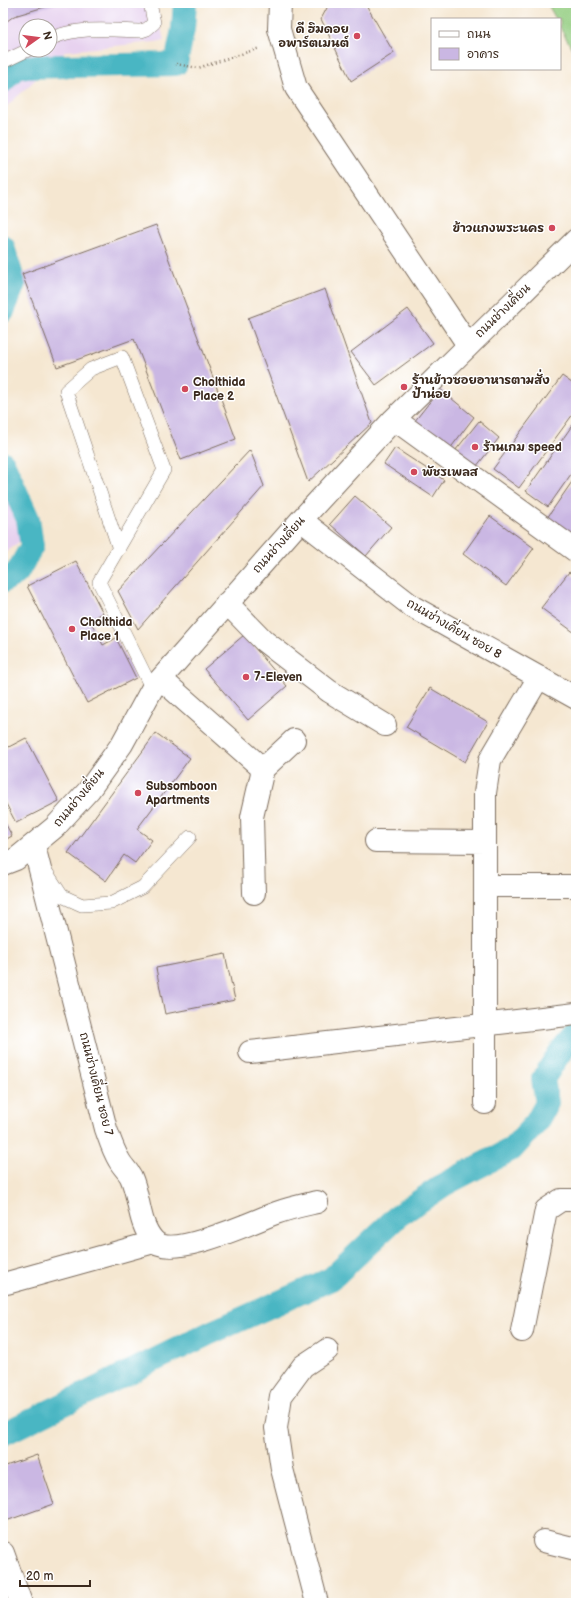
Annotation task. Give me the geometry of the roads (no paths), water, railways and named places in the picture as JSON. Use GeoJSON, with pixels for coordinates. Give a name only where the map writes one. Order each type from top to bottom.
{"type":"FeatureCollection","features":[{"type":"Feature","properties":{"kind":"street"},"geometry":{"type":"LineString","coordinates":[[280,3],[278,29],[296,88],[468,344]]}},
{"type":"Feature","properties":{"kind":"street","name":"ถนนช่างเคี่ยน"},"geometry":{"type":"LineString","coordinates":[[3,864],[16,859],[34,846],[55,827],[89,790],[122,744],[156,684],[227,603],[394,419],[468,344],[576,240]]}},
{"type":"Feature","properties":{"kind":"street"},"geometry":{"type":"LineString","coordinates":[[394,419],[576,551]]}},
{"type":"Feature","properties":{"kind":"street","name":"ถนนช่างเคี่ยน ซอย 8"},"geometry":{"type":"LineString","coordinates":[[301,520],[413,607],[576,698]]}},
{"type":"Feature","properties":{"kind":"street"},"geometry":{"type":"LineString","coordinates":[[227,603],[264,640],[287,659],[329,691],[385,725]]}},
{"type":"Feature","properties":{"kind":"street"},"geometry":{"type":"LineString","coordinates":[[484,1103],[485,793],[490,760],[539,677]]}},
{"type":"Feature","properties":{"kind":"street"},"geometry":{"type":"LineString","coordinates":[[156,684],[263,769]]}},
{"type":"Feature","properties":{"kind":"street"},"geometry":{"type":"LineString","coordinates":[[254,892],[252,817],[263,769],[294,740]]}},
{"type":"Feature","properties":{"kind":"street"},"geometry":{"type":"LineString","coordinates":[[376,841],[485,842]]}},
{"type":"Feature","properties":{"kind":"street","name":"ถนนช่างเคี่ยน ซอย 7"},"geometry":{"type":"LineString","coordinates":[[34,846],[106,1129],[119,1162],[131,1177],[140,1211],[148,1233],[154,1242]]}},
{"type":"Feature","properties":{"kind":"street"},"geometry":{"type":"LineString","coordinates":[[485,886],[576,886]]}},
{"type":"Feature","properties":{"kind":"street"},"geometry":{"type":"LineString","coordinates":[[250,1052],[576,1014]]}},
{"type":"Feature","properties":{"kind":"street"},"geometry":{"type":"LineString","coordinates":[[522,1330],[546,1210],[561,1200],[576,1200]]}},
{"type":"Feature","properties":{"kind":"street"},"geometry":{"type":"LineString","coordinates":[[7,1282],[154,1242],[164,1247],[187,1244],[211,1238],[278,1212],[318,1202]]}},
{"type":"Feature","properties":{"kind":"street"},"geometry":{"type":"LineString","coordinates":[[317,1603],[282,1469],[276,1428],[281,1396],[303,1366],[326,1350]]}},
{"type":"Feature","properties":{"kind":"street"},"geometry":{"type":"LineString","coordinates":[[544,1541],[576,1550]]}},
{"type":"Feature","properties":{"kind":"street"},"geometry":{"type":"LineString","coordinates":[[3,1553],[20,1603]]}},
{"type":"Feature","properties":{"kind":"lane"},"geometry":{"type":"LineString","coordinates":[[58,36],[91,30],[141,31],[147,29],[154,23],[150,3]]}},
{"type":"Feature","properties":{"kind":"lane"},"geometry":{"type":"LineString","coordinates":[[3,62],[18,55]]}},
{"type":"Feature","properties":{"kind":"lane"},"geometry":{"type":"LineString","coordinates":[[119,549],[66,391],[91,369],[122,357],[164,470],[119,549],[99,582],[156,684]]}},
{"type":"Feature","properties":{"kind":"lane"},"geometry":{"type":"LineString","coordinates":[[34,846],[49,878],[62,896],[82,905],[111,903],[143,887],[190,837]]}},
{"type":"Feature","properties":{"kind":"waterway"},"geometry":{"type":"LineString","coordinates":[[3,81],[16,67],[176,64],[183,29],[185,3]]}},
{"type":"Feature","properties":{"kind":"waterway"},"geometry":{"type":"LineString","coordinates":[[3,247],[14,283],[3,311]]}},
{"type":"Feature","properties":{"kind":"waterway"},"geometry":{"type":"LineString","coordinates":[[3,463],[28,519],[32,546],[17,573],[3,581]]}},
{"type":"Feature","properties":{"kind":"waterway"},"geometry":{"type":"LineString","coordinates":[[3,1434],[210,1333],[331,1279],[399,1215],[445,1184],[512,1149],[536,1123],[547,1103],[543,1079],[559,1054],[576,1034]]}},
{"type":"Feature","properties":{"kind":"place","name":"ดี ฮิมดอย อพาร์ตเมนต์"},"geometry":{"type":"Point","coordinates":[357,36]}},
{"type":"Feature","properties":{"kind":"place","name":"ข้าวแกงพระนคร"},"geometry":{"type":"Point","coordinates":[552,228]}},
{"type":"Feature","properties":{"kind":"place","name":"ร้านข้าวซอยอาหารตามสั่ง ป้าน่อย"},"geometry":{"type":"Point","coordinates":[404,387]}},
{"type":"Feature","properties":{"kind":"place","name":"Cholthida Place 2"},"geometry":{"type":"Point","coordinates":[185,389]}},
{"type":"Feature","properties":{"kind":"place","name":"ร้านเกม speed"},"geometry":{"type":"Point","coordinates":[475,447]}},
{"type":"Feature","properties":{"kind":"place","name":"พัชรเพลส"},"geometry":{"type":"Point","coordinates":[414,472]}},
{"type":"Feature","properties":{"kind":"place","name":"Cholthida Place 1"},"geometry":{"type":"Point","coordinates":[72,629]}},
{"type":"Feature","properties":{"kind":"place","name":"7-Eleven"},"geometry":{"type":"Point","coordinates":[246,677]}},
{"type":"Feature","properties":{"kind":"place","name":"Subsomboon Apartments"},"geometry":{"type":"Point","coordinates":[138,793]}}]}
